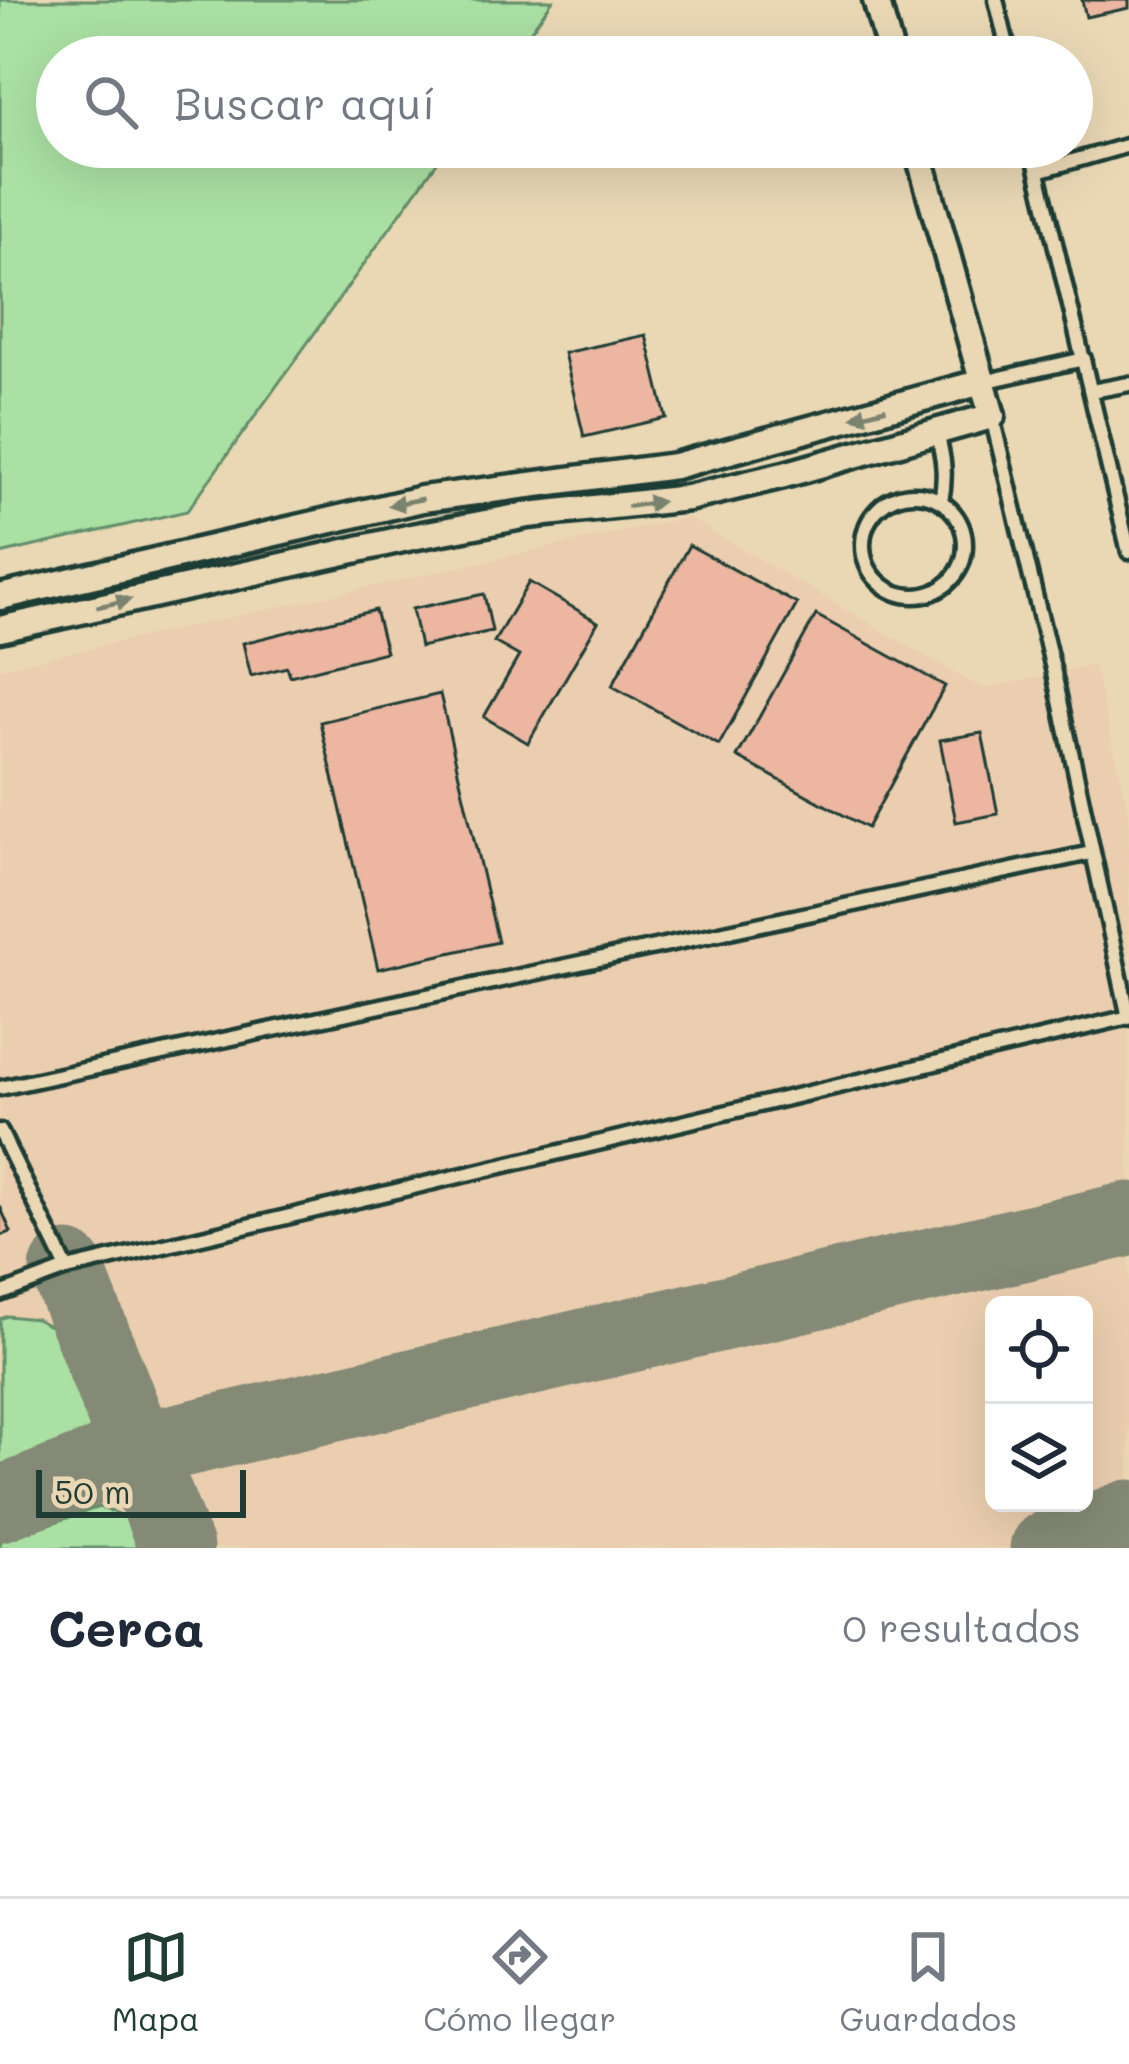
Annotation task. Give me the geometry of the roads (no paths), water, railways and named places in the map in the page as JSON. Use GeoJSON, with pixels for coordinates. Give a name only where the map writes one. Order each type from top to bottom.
{"type":"FeatureCollection","features":[{"type":"Feature","properties":{"kind":"street"},"geometry":{"type":"LineString","coordinates":[[876,0],[886,36]]}},
{"type":"Feature","properties":{"kind":"street"},"geometry":{"type":"LineString","coordinates":[[0,629],[366,546],[528,515],[688,498],[992,416],[922,168]]}},
{"type":"Feature","properties":{"kind":"street"},"geometry":{"type":"LineString","coordinates":[[0,597],[422,499],[675,466],[982,382]]}},
{"type":"Feature","properties":{"kind":"street"},"geometry":{"type":"LineString","coordinates":[[521,484],[528,515]]}},
{"type":"Feature","properties":{"kind":"lane"},"geometry":{"type":"LineString","coordinates":[[997,0],[1005,36]]}},
{"type":"Feature","properties":{"kind":"lane"},"geometry":{"type":"LineString","coordinates":[[1093,155],[1129,145]]}},
{"type":"Feature","properties":{"kind":"lane"},"geometry":{"type":"LineString","coordinates":[[1037,168],[1129,552]]}},
{"type":"Feature","properties":{"kind":"lane"},"geometry":{"type":"LineString","coordinates":[[1038,171],[1048,168]]}},
{"type":"Feature","properties":{"kind":"lane"},"geometry":{"type":"LineString","coordinates":[[982,382],[1084,359]]}},
{"type":"Feature","properties":{"kind":"lane"},"geometry":{"type":"LineString","coordinates":[[1092,391],[1129,383]]}},
{"type":"Feature","properties":{"kind":"lane"},"geometry":{"type":"LineString","coordinates":[[0,1294],[68,1270],[1129,1017],[992,416]]}},
{"type":"Feature","properties":{"kind":"lane"},"geometry":{"type":"LineString","coordinates":[[937,434],[944,458],[941,501]]}},
{"type":"Feature","properties":{"kind":"lane"},"geometry":{"type":"LineString","coordinates":[[917,494],[941,501],[958,518],[966,542],[962,566],[946,586],[924,596],[899,595],[878,582],[865,561],[863,536],[873,514],[893,499],[917,494]]}},
{"type":"Feature","properties":{"kind":"lane"},"geometry":{"type":"LineString","coordinates":[[0,1088],[1091,853]]}},
{"type":"Feature","properties":{"kind":"lane"},"geometry":{"type":"LineString","coordinates":[[0,1131],[68,1270]]}}]}
